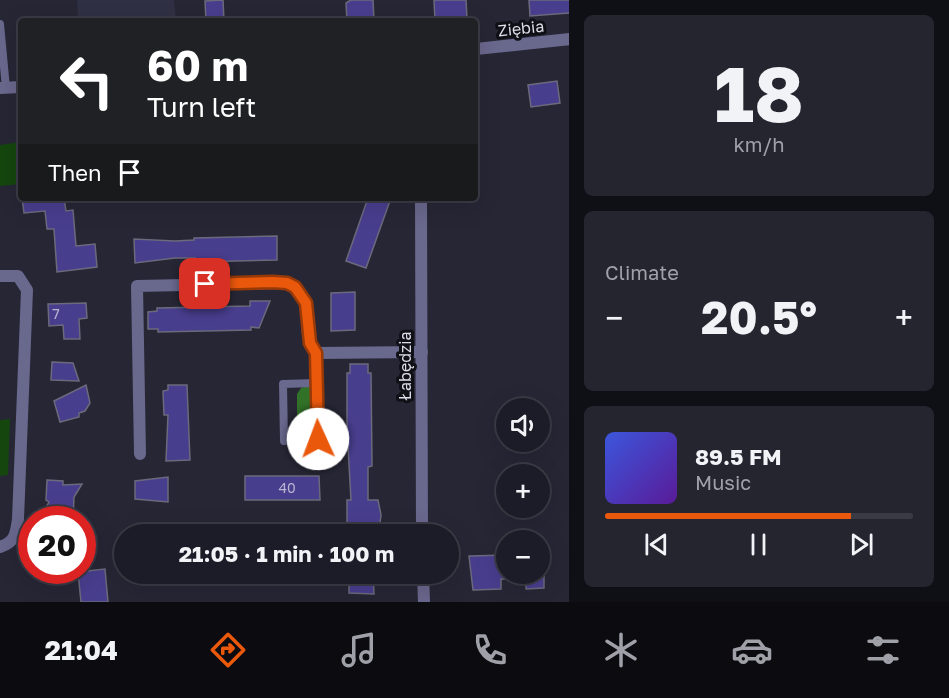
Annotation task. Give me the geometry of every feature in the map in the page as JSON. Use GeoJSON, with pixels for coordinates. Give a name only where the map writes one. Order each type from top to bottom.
{"type":"FeatureCollection","features":[{"type":"Feature","properties":{"kind":"street","name":"Ziębia"},"geometry":{"type":"LineString","coordinates":[[478,49],[569,39]]}},
{"type":"Feature","properties":{"kind":"street"},"geometry":{"type":"LineString","coordinates":[[3,88],[18,87]]}},
{"type":"Feature","properties":{"kind":"street","name":"Łabędzia"},"geometry":{"type":"LineString","coordinates":[[421,201],[422,524]]}},
{"type":"Feature","properties":{"kind":"street"},"geometry":{"type":"LineString","coordinates":[[0,276],[18,276],[27,290],[18,519],[16,535],[10,544],[0,547]]}},
{"type":"Feature","properties":{"kind":"street"},"geometry":{"type":"LineString","coordinates":[[140,454],[137,286],[287,283],[301,294],[306,303],[310,343],[316,353],[422,351]]}},
{"type":"Feature","properties":{"kind":"street"},"geometry":{"type":"LineString","coordinates":[[423,584],[424,602]]}},
{"type":"Feature","properties":{"kind":"lane"},"geometry":{"type":"LineString","coordinates":[[0,24],[3,88]]}},
{"type":"Feature","properties":{"kind":"lane"},"geometry":{"type":"LineString","coordinates":[[316,353],[318,439],[284,441],[283,384],[316,384]]}},
{"type":"Feature","properties":{"kind":"shaded area"},"geometry":{"type":"Polygon","coordinates":[[[77,0],[174,0],[176,18],[78,18],[77,0]]]}},
{"type":"Feature","properties":{"kind":"green space"},"geometry":{"type":"Polygon","coordinates":[[[18,142],[18,184],[0,186],[0,145],[18,142]]]}},
{"type":"Feature","properties":{"kind":"green space"},"geometry":{"type":"Polygon","coordinates":[[[308,386],[312,390],[314,417],[310,427],[304,430],[297,424],[297,394],[301,388],[308,386]]]}},
{"type":"Feature","properties":{"kind":"green space"},"geometry":{"type":"Polygon","coordinates":[[[10,419],[8,475],[0,476],[0,420],[10,419]]]}},
{"type":"Feature","properties":{"kind":"building"},"geometry":{"type":"Polygon","coordinates":[[[223,0],[224,18],[206,18],[205,1],[223,0]]]}},
{"type":"Feature","properties":{"kind":"building"},"geometry":{"type":"Polygon","coordinates":[[[351,0],[373,0],[374,18],[347,18],[346,3],[351,0]]]}},
{"type":"Feature","properties":{"kind":"building"},"geometry":{"type":"Polygon","coordinates":[[[434,0],[466,0],[467,18],[435,18],[434,0]]]}},
{"type":"Feature","properties":{"kind":"building"},"geometry":{"type":"Polygon","coordinates":[[[529,0],[569,0],[569,13],[530,16],[529,0]]]}},
{"type":"Feature","properties":{"kind":"building"},"geometry":{"type":"Polygon","coordinates":[[[557,81],[560,103],[531,107],[528,85],[557,81]]]}},
{"type":"Feature","properties":{"kind":"building"},"geometry":{"type":"Polygon","coordinates":[[[22,201],[64,201],[66,211],[73,210],[76,246],[95,244],[97,267],[57,272],[54,229],[47,229],[45,211],[24,213],[22,201]]]}},
{"type":"Feature","properties":{"kind":"building"},"geometry":{"type":"Polygon","coordinates":[[[367,201],[390,201],[366,268],[346,261],[367,201]]]}},
{"type":"Feature","properties":{"kind":"building"},"geometry":{"type":"Polygon","coordinates":[[[277,236],[277,260],[195,262],[195,258],[175,258],[135,263],[134,239],[175,241],[194,240],[194,238],[277,236]]]}},
{"type":"Feature","properties":{"kind":"building"},"geometry":{"type":"Polygon","coordinates":[[[355,292],[355,330],[331,331],[331,293],[355,292]]]}},
{"type":"Feature","properties":{"kind":"building"},"geometry":{"type":"Polygon","coordinates":[[[250,301],[270,301],[259,328],[158,332],[158,329],[148,329],[148,312],[157,311],[157,308],[250,306],[250,301]]]}},
{"type":"Feature","properties":{"kind":"building"},"geometry":{"type":"Polygon","coordinates":[[[86,303],[87,318],[79,319],[80,339],[64,339],[63,325],[49,326],[48,304],[86,303]]]}},
{"type":"Feature","properties":{"kind":"building"},"geometry":{"type":"Polygon","coordinates":[[[52,362],[73,363],[79,381],[51,380],[52,362]]]}},
{"type":"Feature","properties":{"kind":"building"},"geometry":{"type":"Polygon","coordinates":[[[350,364],[368,364],[368,373],[371,373],[372,466],[368,467],[368,500],[378,500],[380,523],[347,524],[347,500],[351,500],[347,428],[347,373],[350,373],[350,364]]]}},
{"type":"Feature","properties":{"kind":"building"},"geometry":{"type":"Polygon","coordinates":[[[86,385],[90,403],[85,411],[79,413],[79,417],[60,422],[54,401],[86,385]]]}},
{"type":"Feature","properties":{"kind":"building"},"geometry":{"type":"Polygon","coordinates":[[[168,385],[187,385],[190,460],[166,461],[168,415],[164,415],[163,391],[168,390],[168,385]]]}},
{"type":"Feature","properties":{"kind":"building"},"geometry":{"type":"Polygon","coordinates":[[[245,476],[319,476],[320,500],[245,500],[245,476]]]}},
{"type":"Feature","properties":{"kind":"building"},"geometry":{"type":"Polygon","coordinates":[[[168,477],[168,502],[135,499],[135,481],[168,477]]]}},
{"type":"Feature","properties":{"kind":"building"},"geometry":{"type":"Polygon","coordinates":[[[47,480],[63,481],[63,485],[82,484],[74,497],[74,506],[47,506],[49,502],[46,500],[47,480]]]}},
{"type":"Feature","properties":{"kind":"building"},"geometry":{"type":"Polygon","coordinates":[[[496,555],[496,584],[501,584],[501,589],[473,590],[469,556],[496,555]]]}},
{"type":"Feature","properties":{"kind":"building"},"geometry":{"type":"Polygon","coordinates":[[[105,569],[108,602],[81,602],[79,584],[96,584],[96,570],[105,569]]]}},
{"type":"Feature","properties":{"kind":"building"},"geometry":{"type":"Polygon","coordinates":[[[349,584],[374,584],[374,594],[349,593],[349,584]]]}},
{"type":"Feature","properties":{"kind":"building"},"geometry":{"type":"Polygon","coordinates":[[[526,584],[544,584],[544,588],[526,589],[526,584]]]}},
{"type":"Feature","properties":{"kind":"route"},"geometry":{"type":"LineString","coordinates":[[205,284],[287,283],[301,294],[306,303],[310,343],[316,353],[318,439]]}}]}
